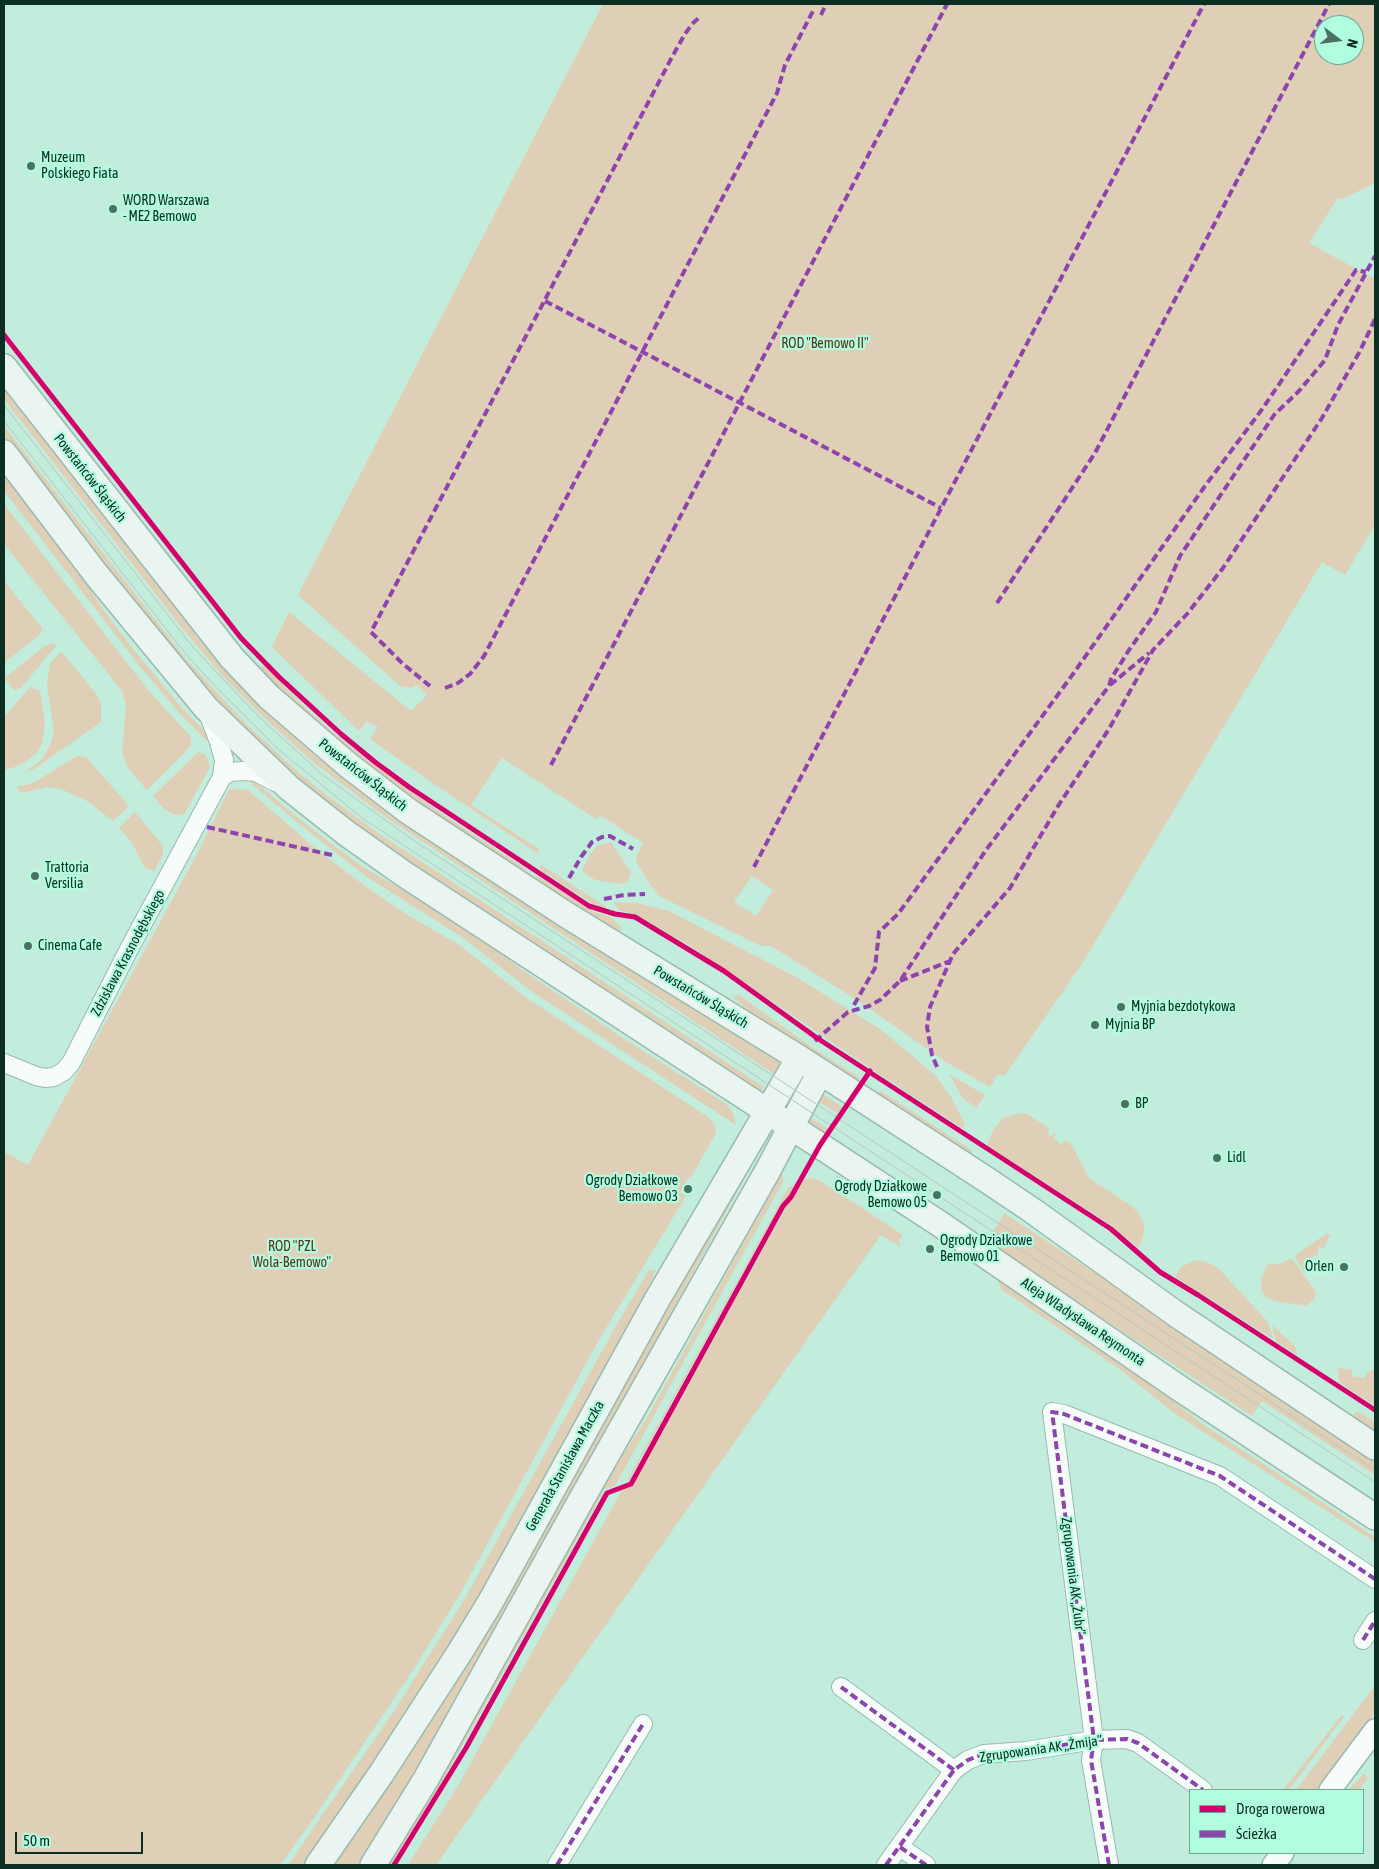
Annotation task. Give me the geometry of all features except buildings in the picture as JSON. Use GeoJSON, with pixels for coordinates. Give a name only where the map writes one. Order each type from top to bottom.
{"type":"FeatureCollection","features":[{"type":"Feature","properties":{"kind":"main road","name":"Powstańców Śląskich"},"geometry":{"type":"LineString","coordinates":[[4,367],[200,619],[232,658],[269,697],[348,765],[408,811],[566,914],[820,1072]]}},
{"type":"Feature","properties":{"kind":"main road"},"geometry":{"type":"LineString","coordinates":[[4,453],[95,572],[206,708],[289,788],[346,833],[404,874],[791,1126]]}},
{"type":"Feature","properties":{"kind":"main road","name":"Generała Stanisława Maczka"},"geometry":{"type":"LineString","coordinates":[[318,1865],[382,1774],[491,1600],[658,1298],[799,1058]]}},
{"type":"Feature","properties":{"kind":"main road"},"geometry":{"type":"LineString","coordinates":[[373,1865],[426,1779],[767,1172],[820,1072],[1033,1211],[1184,1319],[1375,1447]]}},
{"type":"Feature","properties":{"kind":"main road","name":"Aleja Władysława Reymonta"},"geometry":{"type":"LineString","coordinates":[[791,1126],[944,1226],[1179,1388],[1375,1517]]}},
{"type":"Feature","properties":{"kind":"street","name":"Zdzisława Krasnodębskiego"},"geometry":{"type":"LineString","coordinates":[[4,1062],[45,1078],[54,1077],[64,1071],[71,1063],[130,947],[222,777],[224,760],[206,708]]}},
{"type":"Feature","properties":{"kind":"street"},"geometry":{"type":"LineString","coordinates":[[222,777],[230,772],[256,772],[289,788]]}},
{"type":"Feature","properties":{"kind":"street","name":"Zgrupowania AK „Żubr”"},"geometry":{"type":"LineString","coordinates":[[1109,1865],[1091,1760],[1094,1740],[1052,1412],[1064,1414],[1220,1476],[1375,1580]]}},
{"type":"Feature","properties":{"kind":"street"},"geometry":{"type":"LineString","coordinates":[[1363,1640],[1375,1621]]}},
{"type":"Feature","properties":{"kind":"street"},"geometry":{"type":"LineString","coordinates":[[841,1687],[954,1770]]}},
{"type":"Feature","properties":{"kind":"street"},"geometry":{"type":"LineString","coordinates":[[557,1865],[643,1724]]}},
{"type":"Feature","properties":{"kind":"street"},"geometry":{"type":"LineString","coordinates":[[1331,1789],[1375,1730]]}},
{"type":"Feature","properties":{"kind":"street","name":"Zgrupowania AK „Żmija”"},"geometry":{"type":"LineString","coordinates":[[886,1865],[954,1770],[968,1760],[984,1754],[1026,1751],[1094,1740],[1120,1739],[1138,1743],[1202,1789]]}},
{"type":"Feature","properties":{"kind":"street"},"geometry":{"type":"LineString","coordinates":[[900,1847],[926,1865]]}},
{"type":"Feature","properties":{"kind":"street"},"geometry":{"type":"LineString","coordinates":[[1273,1865],[1282,1854]]}},
{"type":"Feature","properties":{"kind":"green space","name":"ROD \"Bemowo II\""},"geometry":{"type":"Polygon","coordinates":[[[603,4],[1375,4],[1375,183],[1345,198],[1337,199],[1309,243],[1371,277],[1375,277],[1375,525],[1345,575],[1322,562],[1082,964],[1005,1075],[997,1075],[990,1087],[946,1062],[857,1000],[771,946],[761,946],[661,897],[653,889],[636,862],[643,843],[600,815],[596,819],[502,758],[471,805],[539,849],[537,853],[370,739],[378,727],[367,721],[359,731],[272,647],[289,612],[411,711],[427,695],[417,685],[412,688],[400,686],[298,595],[603,4]],[[752,876],[734,902],[756,916],[773,890],[752,876]]]}},
{"type":"Feature","properties":{"kind":"green space"},"geometry":{"type":"Polygon","coordinates":[[[4,383],[235,675],[771,1052],[779,1061],[774,1074],[384,816],[313,762],[259,713],[221,674],[182,628],[4,399],[4,383]]]}},
{"type":"Feature","properties":{"kind":"green space"},"geometry":{"type":"Polygon","coordinates":[[[4,426],[186,659],[249,727],[298,772],[378,833],[764,1087],[761,1092],[372,840],[247,738],[146,623],[4,439],[4,426]]]}},
{"type":"Feature","properties":{"kind":"green space"},"geometry":{"type":"Polygon","coordinates":[[[4,470],[130,645],[182,708],[212,738],[219,753],[181,715],[138,664],[4,491],[4,470]]]}},
{"type":"Feature","properties":{"kind":"green space"},"geometry":{"type":"Polygon","coordinates":[[[4,504],[148,690],[191,737],[191,746],[147,790],[128,768],[122,752],[126,705],[122,691],[4,544],[4,504]]]}},
{"type":"Feature","properties":{"kind":"green space"},"geometry":{"type":"Polygon","coordinates":[[[4,581],[42,628],[41,633],[37,637],[4,663],[4,581]]]}},
{"type":"Feature","properties":{"kind":"green space"},"geometry":{"type":"Polygon","coordinates":[[[53,643],[56,646],[20,689],[15,691],[4,678],[45,646],[53,643]]]}},
{"type":"Feature","properties":{"kind":"green space"},"geometry":{"type":"Polygon","coordinates":[[[59,653],[63,653],[97,695],[101,705],[101,720],[100,723],[34,769],[25,772],[42,759],[50,745],[54,732],[47,684],[50,664],[59,653]]]}},
{"type":"Feature","properties":{"kind":"green space"},"geometry":{"type":"Polygon","coordinates":[[[263,665],[311,713],[352,748],[441,813],[526,869],[521,871],[370,773],[256,670],[263,665]]]}},
{"type":"Feature","properties":{"kind":"green space"},"geometry":{"type":"Polygon","coordinates":[[[30,687],[40,691],[45,723],[42,744],[37,752],[27,761],[4,770],[4,717],[30,687]]]}},
{"type":"Feature","properties":{"kind":"green space"},"geometry":{"type":"Polygon","coordinates":[[[198,752],[206,755],[210,767],[184,815],[172,814],[163,808],[153,796],[198,752]]]}},
{"type":"Feature","properties":{"kind":"green space"},"geometry":{"type":"Polygon","coordinates":[[[77,756],[86,757],[129,806],[113,821],[87,801],[61,789],[47,787],[22,793],[16,787],[33,783],[77,756]]]}},
{"type":"Feature","properties":{"kind":"green space"},"geometry":{"type":"Polygon","coordinates":[[[244,777],[253,780],[303,822],[360,865],[472,930],[521,969],[620,1036],[726,1104],[733,1112],[736,1125],[531,991],[462,937],[367,877],[299,824],[244,777]]]}},
{"type":"Feature","properties":{"kind":"green space","name":"ROD \"PZL Wola-Bemowo\""},"geometry":{"type":"Polygon","coordinates":[[[229,789],[248,790],[316,849],[369,889],[409,916],[458,944],[528,999],[708,1117],[714,1124],[716,1133],[690,1179],[688,1178],[680,1192],[686,1196],[600,1338],[461,1592],[417,1664],[314,1818],[280,1865],[4,1865],[4,1152],[28,1165],[197,854],[229,789]]]}},
{"type":"Feature","properties":{"kind":"green space"},"geometry":{"type":"Polygon","coordinates":[[[135,812],[163,846],[163,855],[154,871],[144,867],[132,843],[119,828],[135,812]]]}},
{"type":"Feature","properties":{"kind":"green space"},"geometry":{"type":"Polygon","coordinates":[[[611,842],[631,872],[629,880],[624,884],[595,880],[582,871],[590,854],[598,845],[611,842]]]}},
{"type":"Feature","properties":{"kind":"green space"},"geometry":{"type":"Polygon","coordinates":[[[541,865],[607,909],[593,904],[539,869],[541,865]]]}},
{"type":"Feature","properties":{"kind":"green space"},"geometry":{"type":"Polygon","coordinates":[[[536,875],[594,912],[611,917],[620,926],[622,931],[594,921],[537,882],[536,875]]]}},
{"type":"Feature","properties":{"kind":"green space"},"geometry":{"type":"Polygon","coordinates":[[[613,902],[637,903],[669,911],[796,977],[880,1029],[935,1075],[951,1097],[965,1124],[962,1128],[695,949],[639,916],[619,910],[613,902]]]}},
{"type":"Feature","properties":{"kind":"green space"},"geometry":{"type":"Polygon","coordinates":[[[739,995],[810,1046],[860,1078],[856,1085],[765,1025],[733,997],[739,995]]]}},
{"type":"Feature","properties":{"kind":"green space"},"geometry":{"type":"Polygon","coordinates":[[[949,1074],[985,1095],[976,1108],[962,1097],[949,1074]]]}},
{"type":"Feature","properties":{"kind":"green space"},"geometry":{"type":"Polygon","coordinates":[[[881,1091],[971,1150],[972,1157],[874,1096],[876,1092],[881,1091]]]}},
{"type":"Feature","properties":{"kind":"green space"},"geometry":{"type":"Polygon","coordinates":[[[821,1093],[842,1107],[837,1113],[813,1098],[821,1093]]]}},
{"type":"Feature","properties":{"kind":"green space"},"geometry":{"type":"Polygon","coordinates":[[[1026,1113],[1050,1129],[1047,1132],[1051,1136],[1054,1133],[1056,1135],[1054,1139],[1062,1145],[1065,1140],[1073,1147],[1089,1178],[1138,1212],[1144,1224],[1144,1232],[1138,1248],[1111,1225],[987,1145],[993,1130],[1003,1118],[1026,1113]]]}},
{"type":"Feature","properties":{"kind":"green space"},"geometry":{"type":"Polygon","coordinates":[[[804,1114],[828,1129],[823,1136],[804,1123],[804,1114]]]}},
{"type":"Feature","properties":{"kind":"green space"},"geometry":{"type":"Polygon","coordinates":[[[753,1156],[756,1158],[431,1749],[359,1865],[330,1865],[623,1384],[753,1156]]]}},
{"type":"Feature","properties":{"kind":"green space"},"geometry":{"type":"Polygon","coordinates":[[[781,1174],[784,1180],[615,1486],[605,1489],[445,1777],[391,1865],[384,1865],[607,1479],[647,1418],[781,1174]]]}},
{"type":"Feature","properties":{"kind":"green space"},"geometry":{"type":"Polygon","coordinates":[[[805,1179],[819,1180],[903,1235],[899,1241],[901,1247],[881,1235],[436,1865],[408,1865],[459,1784],[622,1490],[633,1486],[786,1207],[805,1179]]]}},
{"type":"Feature","properties":{"kind":"green space"},"geometry":{"type":"Polygon","coordinates":[[[796,1182],[789,1195],[780,1205],[628,1482],[625,1484],[788,1188],[796,1182]]]}},
{"type":"Feature","properties":{"kind":"green space"},"geometry":{"type":"Polygon","coordinates":[[[1004,1213],[1375,1458],[1375,1475],[1262,1401],[1252,1416],[987,1243],[1004,1213]]]}},
{"type":"Feature","properties":{"kind":"green space"},"geometry":{"type":"Polygon","coordinates":[[[1327,1233],[1330,1235],[1324,1248],[1319,1247],[1317,1256],[1313,1255],[1311,1269],[1304,1273],[1295,1256],[1327,1233]]]}},
{"type":"Feature","properties":{"kind":"green space"},"geometry":{"type":"Polygon","coordinates":[[[1290,1259],[1293,1260],[1316,1292],[1314,1299],[1307,1306],[1275,1301],[1266,1297],[1262,1292],[1261,1280],[1267,1265],[1282,1263],[1290,1259]]]}},
{"type":"Feature","properties":{"kind":"green space"},"geometry":{"type":"Polygon","coordinates":[[[1196,1260],[1209,1263],[1218,1268],[1268,1322],[1273,1339],[1175,1277],[1181,1267],[1196,1260]]]}},
{"type":"Feature","properties":{"kind":"green space"},"geometry":{"type":"Polygon","coordinates":[[[649,1270],[655,1271],[641,1306],[468,1618],[356,1791],[303,1865],[288,1865],[394,1711],[464,1600],[617,1324],[649,1270]]]}},
{"type":"Feature","properties":{"kind":"green space"},"geometry":{"type":"Polygon","coordinates":[[[997,1277],[1151,1384],[1204,1425],[1375,1537],[1375,1542],[1174,1413],[1118,1368],[1001,1289],[997,1277]]]}},
{"type":"Feature","properties":{"kind":"green space"},"geometry":{"type":"Polygon","coordinates":[[[1272,1325],[1295,1346],[1297,1355],[1276,1341],[1272,1325]]]}},
{"type":"Feature","properties":{"kind":"green space"},"geometry":{"type":"Polygon","coordinates":[[[1338,1368],[1352,1370],[1352,1376],[1365,1378],[1366,1373],[1375,1369],[1375,1406],[1339,1382],[1338,1368]]]}},
{"type":"Feature","properties":{"kind":"green space"},"geometry":{"type":"Polygon","coordinates":[[[1357,1411],[1375,1422],[1375,1433],[1353,1414],[1357,1411]]]}},
{"type":"Feature","properties":{"kind":"green space"},"geometry":{"type":"Polygon","coordinates":[[[1375,1686],[1375,1711],[1368,1724],[1319,1789],[1297,1789],[1375,1686]]]}},
{"type":"Feature","properties":{"kind":"green space"},"geometry":{"type":"Polygon","coordinates":[[[1342,1715],[1344,1717],[1290,1789],[1284,1789],[1342,1715]]]}},
{"type":"Feature","properties":{"kind":"green space"},"geometry":{"type":"Polygon","coordinates":[[[1364,1774],[1368,1778],[1360,1789],[1349,1789],[1364,1774]]]}},
{"type":"Feature","properties":{"kind":"tram line"},"geometry":{"type":"LineString","coordinates":[[4,405],[192,646],[256,714],[324,776],[416,842],[1375,1470]]}},
{"type":"Feature","properties":{"kind":"tram line"},"geometry":{"type":"LineString","coordinates":[[4,421],[184,652],[278,749],[362,818],[1375,1482]]}},
{"type":"Feature","properties":{"kind":"marked path"},"geometry":{"type":"LineString","coordinates":[[821,15],[826,4]]}},
{"type":"Feature","properties":{"kind":"marked path"},"geometry":{"type":"LineString","coordinates":[[551,765],[947,4]]}},
{"type":"Feature","properties":{"kind":"marked path"},"geometry":{"type":"LineString","coordinates":[[754,867],[1204,4]]}},
{"type":"Feature","properties":{"kind":"marked path"},"geometry":{"type":"LineString","coordinates":[[997,603],[1095,453],[1329,4]]}},
{"type":"Feature","properties":{"kind":"marked path"},"geometry":{"type":"LineString","coordinates":[[445,688],[458,683],[470,674],[484,656],[777,93],[785,65],[813,11]]}},
{"type":"Feature","properties":{"kind":"marked path"},"geometry":{"type":"LineString","coordinates":[[430,686],[403,664],[371,632],[672,57],[685,34],[700,17]]}},
{"type":"Feature","properties":{"kind":"marked path"},"geometry":{"type":"LineString","coordinates":[[815,1041],[848,1012],[869,1006],[880,1000],[900,981],[986,850],[1109,686],[1111,679],[1129,650],[1156,612],[1180,556],[1274,415],[1299,391],[1325,360],[1338,325],[1375,256]]}},
{"type":"Feature","properties":{"kind":"marked path"},"geometry":{"type":"LineString","coordinates":[[854,1005],[875,968],[879,932],[898,914],[1073,674],[1205,486],[1263,408],[1356,270],[1366,272]]}},
{"type":"Feature","properties":{"kind":"marked path"},"geometry":{"type":"LineString","coordinates":[[545,301],[941,508]]}},
{"type":"Feature","properties":{"kind":"marked path"},"geometry":{"type":"LineString","coordinates":[[937,1067],[932,1055],[927,1027],[930,1007],[953,954],[1010,888],[1058,806],[1109,729],[1153,650],[1187,614],[1223,568],[1322,418],[1360,351],[1375,319]]}},
{"type":"Feature","properties":{"kind":"marked path"},"geometry":{"type":"LineString","coordinates":[[1110,685],[1149,653]]}},
{"type":"Feature","properties":{"kind":"marked path"},"geometry":{"type":"LineString","coordinates":[[207,827],[332,855]]}},
{"type":"Feature","properties":{"kind":"marked path"},"geometry":{"type":"LineString","coordinates":[[569,878],[592,842],[602,837],[610,836],[633,849]]}},
{"type":"Feature","properties":{"kind":"marked path"},"geometry":{"type":"LineString","coordinates":[[604,899],[624,895],[645,894]]}},
{"type":"Feature","properties":{"kind":"marked path"},"geometry":{"type":"LineString","coordinates":[[900,981],[950,961]]}},
{"type":"Feature","properties":{"kind":"marked path"},"geometry":{"type":"LineString","coordinates":[[1109,1865],[1091,1760],[1094,1740],[1052,1412],[1064,1414],[1220,1476],[1375,1579]]}},
{"type":"Feature","properties":{"kind":"marked path"},"geometry":{"type":"LineString","coordinates":[[1363,1640],[1375,1621]]}},
{"type":"Feature","properties":{"kind":"marked path"},"geometry":{"type":"LineString","coordinates":[[841,1687],[954,1770]]}},
{"type":"Feature","properties":{"kind":"marked path"},"geometry":{"type":"LineString","coordinates":[[557,1865],[643,1724]]}},
{"type":"Feature","properties":{"kind":"marked path"},"geometry":{"type":"LineString","coordinates":[[886,1865],[954,1770],[968,1760],[984,1754],[1026,1751],[1094,1740],[1127,1739],[1138,1743],[1202,1789]]}},
{"type":"Feature","properties":{"kind":"marked path"},"geometry":{"type":"LineString","coordinates":[[900,1847],[926,1865]]}},
{"type":"Feature","properties":{"kind":"cycle path"},"geometry":{"type":"LineString","coordinates":[[4,335],[241,638],[278,676],[341,734],[375,762],[409,787],[589,906],[615,914],[635,917],[724,971],[817,1038],[1111,1229],[1160,1272],[1375,1410]]}},
{"type":"Feature","properties":{"kind":"cycle path"},"geometry":{"type":"LineString","coordinates":[[394,1865],[466,1748],[607,1493],[631,1484],[783,1206],[791,1197],[820,1145],[870,1071]]}},
{"type":"Feature","properties":{"kind":"place","name":"Muzeum Polskiego Fiata"},"geometry":{"type":"Point","coordinates":[31,166]}},
{"type":"Feature","properties":{"kind":"place","name":"WORD Warszawa - ME2 Bemowo"},"geometry":{"type":"Point","coordinates":[113,209]}},
{"type":"Feature","properties":{"kind":"place","name":"Trattoria Versilia"},"geometry":{"type":"Point","coordinates":[35,876]}},
{"type":"Feature","properties":{"kind":"place","name":"Cinema Cafe"},"geometry":{"type":"Point","coordinates":[28,946]}},
{"type":"Feature","properties":{"kind":"place","name":"Myjnia bezdotykowa"},"geometry":{"type":"Point","coordinates":[1121,1007]}},
{"type":"Feature","properties":{"kind":"place","name":"Myjnia BP"},"geometry":{"type":"Point","coordinates":[1095,1025]}},
{"type":"Feature","properties":{"kind":"place","name":"BP"},"geometry":{"type":"Point","coordinates":[1125,1104]}},
{"type":"Feature","properties":{"kind":"place","name":"Lidl"},"geometry":{"type":"Point","coordinates":[1217,1158]}},
{"type":"Feature","properties":{"kind":"place","name":"Ogrody Działkowe Bemowo 03"},"geometry":{"type":"Point","coordinates":[688,1189]}},
{"type":"Feature","properties":{"kind":"place","name":"Ogrody Działkowe Bemowo 05"},"geometry":{"type":"Point","coordinates":[937,1195]}},
{"type":"Feature","properties":{"kind":"place","name":"Ogrody Działkowe Bemowo 01"},"geometry":{"type":"Point","coordinates":[930,1249]}},
{"type":"Feature","properties":{"kind":"place","name":"Orlen"},"geometry":{"type":"Point","coordinates":[1344,1267]}}]}
